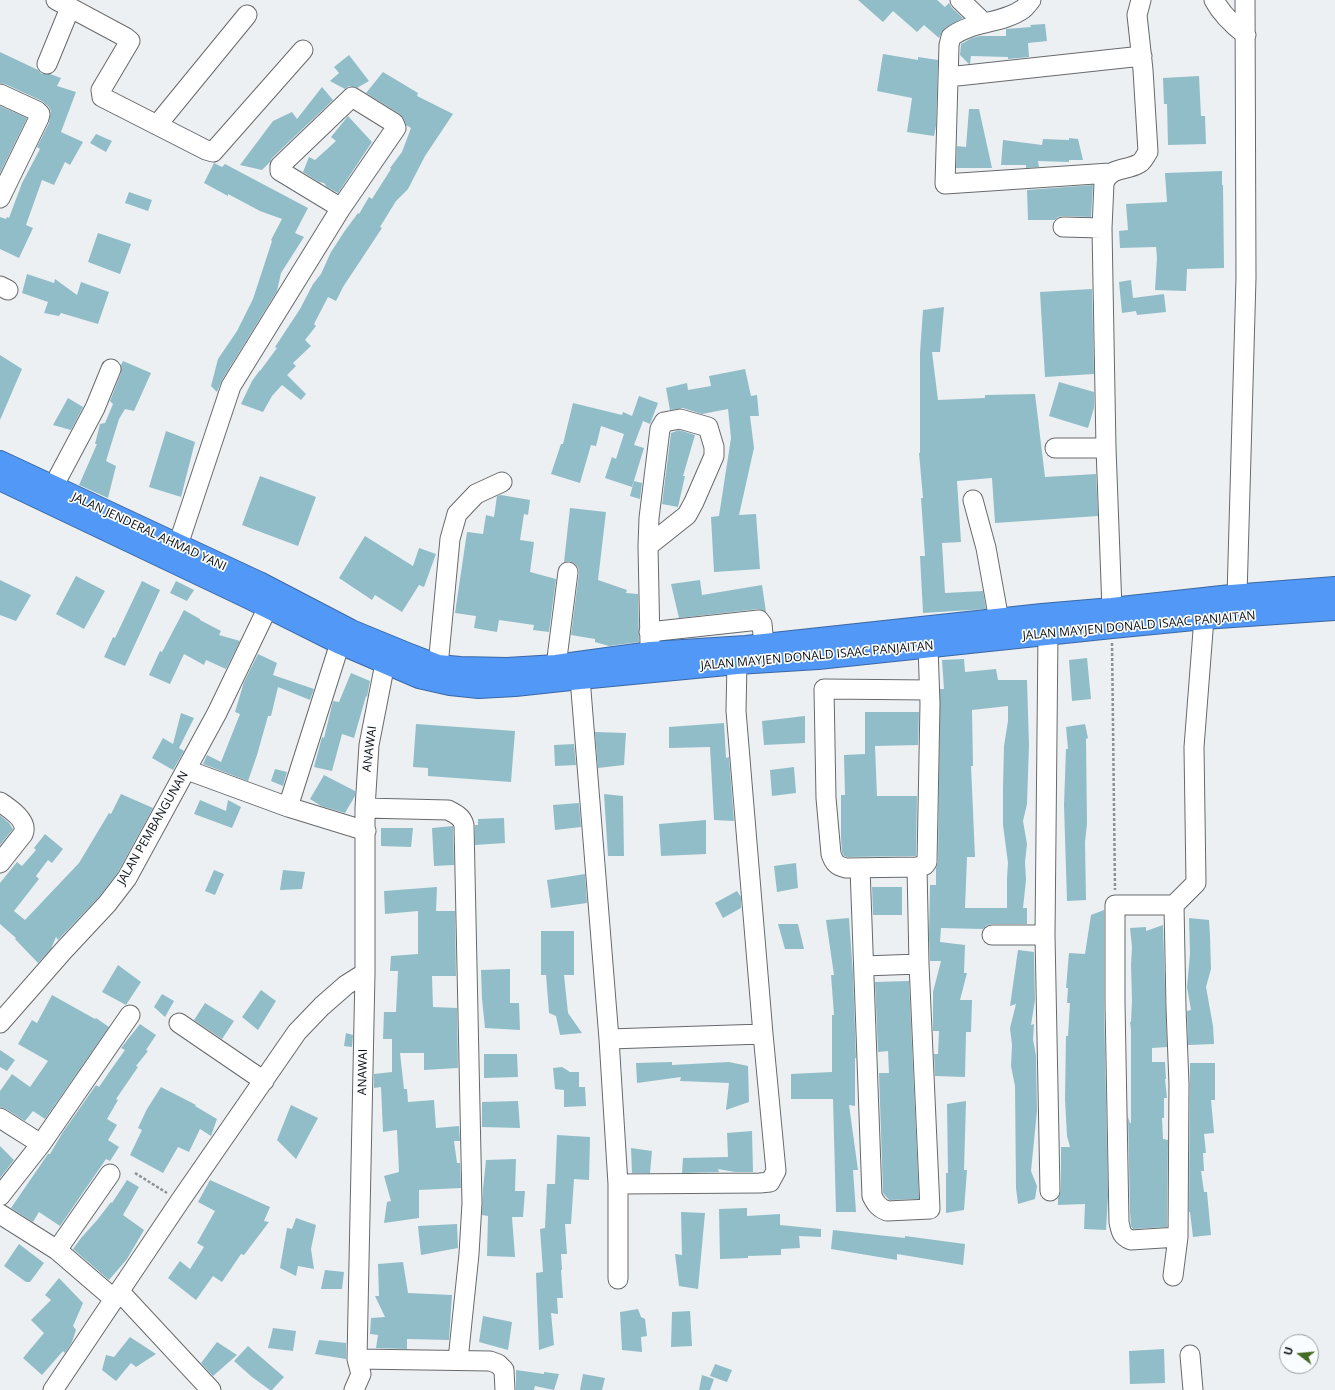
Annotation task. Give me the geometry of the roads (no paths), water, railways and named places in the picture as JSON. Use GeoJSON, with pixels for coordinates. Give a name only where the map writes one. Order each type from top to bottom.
{"type":"FeatureCollection","features":[{"type":"Feature","properties":{"kind":"highway","name":"JALAN JENDERAL AHMAD YANI"},"geometry":{"type":"LineString","coordinates":[[0,462],[178,545],[293,610]]}},
{"type":"Feature","properties":{"kind":"highway","name":"JALAN JENDERAL AHMAD YANI"},"geometry":{"type":"LineString","coordinates":[[0,479],[268,607],[293,610]]}},
{"type":"Feature","properties":{"kind":"highway","name":"JALAN MAYJEN DONALD ISAAC PANJAITAN"},"geometry":{"type":"LineString","coordinates":[[314,621],[350,631],[419,677],[450,684],[479,687],[515,685],[737,663],[818,658],[928,646],[1000,629],[1048,633],[1112,618],[1243,595],[1335,588]]}},
{"type":"Feature","properties":{"kind":"highway","name":"JALAN MAYJEN DONALD ISAAC PANJAITAN"},"geometry":{"type":"LineString","coordinates":[[314,621],[340,643],[387,655],[438,666],[507,669],[556,666],[650,642],[764,645],[1000,629],[1112,618],[1204,618],[1335,609]]}},
{"type":"Feature","properties":{"kind":"highway"},"geometry":{"type":"LineString","coordinates":[[293,610],[314,621]]}},
{"type":"Feature","properties":{"kind":"street"},"geometry":{"type":"LineString","coordinates":[[960,0],[984,23]]}},
{"type":"Feature","properties":{"kind":"street"},"geometry":{"type":"LineString","coordinates":[[1031,0],[1024,9],[1012,15],[962,30],[951,37],[949,45],[945,184],[1110,173],[1138,164],[1142,161],[1148,152],[1142,56],[1137,15],[1141,0]]}},
{"type":"Feature","properties":{"kind":"street"},"geometry":{"type":"LineString","coordinates":[[1214,0],[1220,11],[1232,24],[1246,35]]}},
{"type":"Feature","properties":{"kind":"street"},"geometry":{"type":"LineString","coordinates":[[1243,595],[1246,278],[1245,0]]}},
{"type":"Feature","properties":{"kind":"street"},"geometry":{"type":"LineString","coordinates":[[1243,595],[1257,335],[1258,146],[1256,0]]}},
{"type":"Feature","properties":{"kind":"street"},"geometry":{"type":"LineString","coordinates":[[47,64],[63,4],[130,41],[101,90],[102,97],[206,150],[213,152],[303,50]]}},
{"type":"Feature","properties":{"kind":"street"},"geometry":{"type":"LineString","coordinates":[[157,125],[247,15]]}},
{"type":"Feature","properties":{"kind":"street"},"geometry":{"type":"LineString","coordinates":[[948,77],[1142,56]]}},
{"type":"Feature","properties":{"kind":"street"},"geometry":{"type":"LineString","coordinates":[[0,94],[37,111],[40,114],[0,198]]}},
{"type":"Feature","properties":{"kind":"street"},"geometry":{"type":"LineString","coordinates":[[178,545],[231,386],[341,208],[396,128],[394,123],[352,97],[280,166],[279,170],[341,208]]}},
{"type":"Feature","properties":{"kind":"street"},"geometry":{"type":"LineString","coordinates":[[1110,173],[1106,177],[1104,183],[1102,228],[1106,448],[1112,618]]}},
{"type":"Feature","properties":{"kind":"street"},"geometry":{"type":"LineString","coordinates":[[1063,227],[1102,228]]}},
{"type":"Feature","properties":{"kind":"street"},"geometry":{"type":"LineString","coordinates":[[53,486],[95,408],[111,368]]}},
{"type":"Feature","properties":{"kind":"street"},"geometry":{"type":"LineString","coordinates":[[648,546],[687,515],[694,502],[714,456],[714,447],[708,427],[680,419],[664,422],[660,429],[649,518],[648,546],[650,642]]}},
{"type":"Feature","properties":{"kind":"street"},"geometry":{"type":"LineString","coordinates":[[1055,448],[1106,448]]}},
{"type":"Feature","properties":{"kind":"street"},"geometry":{"type":"LineString","coordinates":[[438,666],[450,539],[457,514],[476,494],[502,482]]}},
{"type":"Feature","properties":{"kind":"street"},"geometry":{"type":"LineString","coordinates":[[973,500],[986,548],[1000,629]]}},
{"type":"Feature","properties":{"kind":"street"},"geometry":{"type":"LineString","coordinates":[[556,666],[568,572]]}},
{"type":"Feature","properties":{"kind":"street","name":"JALAN PEMBANGUNAN"},"geometry":{"type":"LineString","coordinates":[[0,1023],[64,950],[107,904],[127,878],[217,713],[268,607]]}},
{"type":"Feature","properties":{"kind":"street"},"geometry":{"type":"LineString","coordinates":[[1178,1237],[1131,1240],[1125,1238],[1121,1234],[1119,1222],[1116,1070],[1116,905],[1174,905],[1196,883],[1194,747],[1204,618]]}},
{"type":"Feature","properties":{"kind":"street"},"geometry":{"type":"LineString","coordinates":[[1048,633],[1045,935],[1050,1191]]}},
{"type":"Feature","properties":{"kind":"street"},"geometry":{"type":"LineString","coordinates":[[288,807],[340,643]]}},
{"type":"Feature","properties":{"kind":"street"},"geometry":{"type":"LineString","coordinates":[[928,646],[929,690],[928,858],[925,865],[917,867],[846,868],[839,866],[834,862],[831,854],[826,798],[824,689],[929,690]]}},
{"type":"Feature","properties":{"kind":"street","name":"ANAWAI"},"geometry":{"type":"LineString","coordinates":[[387,655],[368,745],[366,808],[361,1378],[458,1360],[490,1361],[498,1364],[504,1370],[505,1390]]}},
{"type":"Feature","properties":{"kind":"street"},"geometry":{"type":"LineString","coordinates":[[618,1184],[770,1182],[776,1171],[736,710],[737,663]]}},
{"type":"Feature","properties":{"kind":"street"},"geometry":{"type":"LineString","coordinates":[[580,678],[609,1039],[618,1184],[618,1279]]}},
{"type":"Feature","properties":{"kind":"street"},"geometry":{"type":"LineString","coordinates":[[187,770],[288,807],[366,831]]}},
{"type":"Feature","properties":{"kind":"street"},"geometry":{"type":"LineString","coordinates":[[0,802],[19,818],[23,823],[25,830],[0,863]]}},
{"type":"Feature","properties":{"kind":"street"},"geometry":{"type":"LineString","coordinates":[[366,808],[448,810],[457,814],[463,820],[464,825],[472,1202],[469,1254],[458,1360]]}},
{"type":"Feature","properties":{"kind":"street"},"geometry":{"type":"LineString","coordinates":[[860,868],[872,1196],[880,1208],[887,1211],[930,1209],[919,964],[917,867]]}},
{"type":"Feature","properties":{"kind":"street"},"geometry":{"type":"LineString","coordinates":[[1173,1276],[1178,1237],[1179,1084],[1174,905]]}},
{"type":"Feature","properties":{"kind":"street"},"geometry":{"type":"LineString","coordinates":[[992,935],[1045,935]]}},
{"type":"Feature","properties":{"kind":"street"},"geometry":{"type":"LineString","coordinates":[[864,966],[919,964]]}},
{"type":"Feature","properties":{"kind":"street"},"geometry":{"type":"LineString","coordinates":[[53,1390],[180,1200],[297,1032],[322,1006],[346,985],[365,973]]}},
{"type":"Feature","properties":{"kind":"street"},"geometry":{"type":"LineString","coordinates":[[0,1196],[41,1144],[130,1015]]}},
{"type":"Feature","properties":{"kind":"street"},"geometry":{"type":"LineString","coordinates":[[179,1023],[264,1081]]}},
{"type":"Feature","properties":{"kind":"street"},"geometry":{"type":"LineString","coordinates":[[609,1039],[763,1034]]}},
{"type":"Feature","properties":{"kind":"street"},"geometry":{"type":"LineString","coordinates":[[0,1118],[41,1144]]}},
{"type":"Feature","properties":{"kind":"street"},"geometry":{"type":"LineString","coordinates":[[57,1250],[110,1174]]}},
{"type":"Feature","properties":{"kind":"street"},"geometry":{"type":"LineString","coordinates":[[0,1214],[57,1250],[117,1295],[211,1390]]}},
{"type":"Feature","properties":{"kind":"street"},"geometry":{"type":"LineString","coordinates":[[1190,1355],[1193,1390]]}}]}
